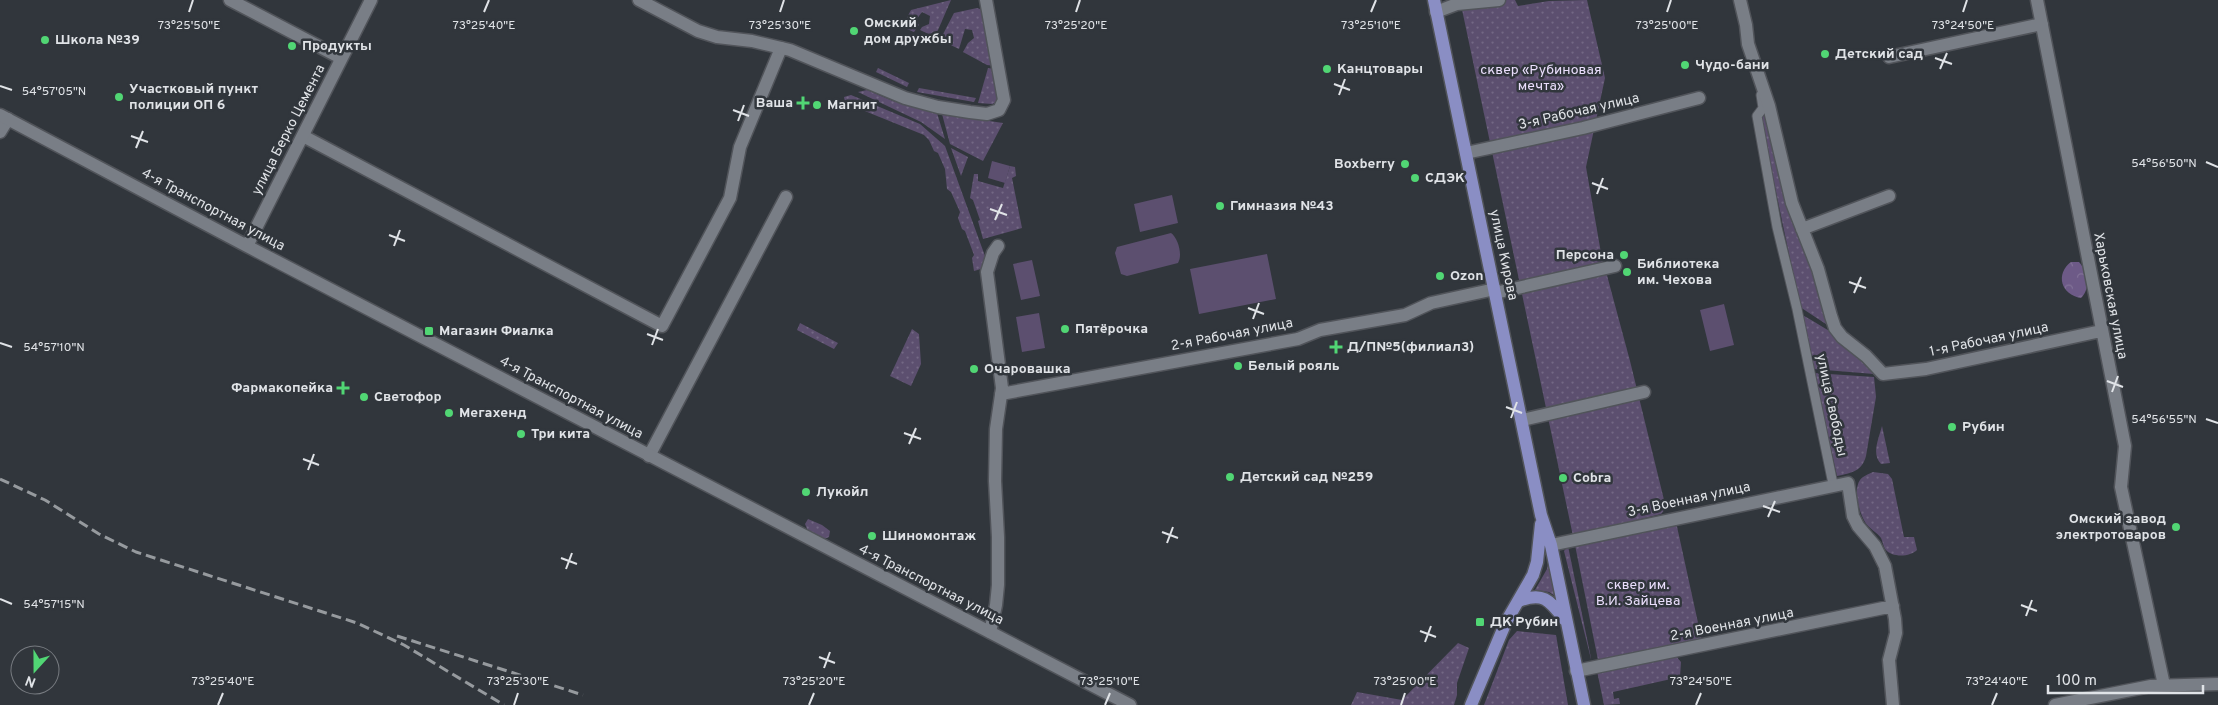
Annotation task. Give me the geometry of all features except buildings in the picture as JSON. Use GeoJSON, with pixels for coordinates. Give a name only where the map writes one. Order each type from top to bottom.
{"type":"FeatureCollection","features":[{"type":"Feature","properties":{"kind":"main road","name":"улица Кирова"},"geometry":{"type":"LineString","coordinates":[[1435,6],[1541,516],[1551,545],[1584,705]]}},
{"type":"Feature","properties":{"kind":"main road","name":"улица Кирова"},"geometry":{"type":"LineString","coordinates":[[1470,705],[1506,622],[1519,601],[1537,562],[1541,516]]}},
{"type":"Feature","properties":{"kind":"main road"},"geometry":{"type":"LineString","coordinates":[[1519,601],[1530,596],[1545,598],[1567,624]]}},
{"type":"Feature","properties":{"kind":"street"},"geometry":{"type":"LineString","coordinates":[[230,0],[342,58]]}},
{"type":"Feature","properties":{"kind":"street","name":"улица Берко Цемента"},"geometry":{"type":"LineString","coordinates":[[247,246],[371,0]]}},
{"type":"Feature","properties":{"kind":"street"},"geometry":{"type":"LineString","coordinates":[[639,0],[698,31],[781,48],[905,98],[938,107],[987,114],[999,110],[1004,100],[986,0]]}},
{"type":"Feature","properties":{"kind":"street"},"geometry":{"type":"LineString","coordinates":[[1435,6],[1499,0]]}},
{"type":"Feature","properties":{"kind":"street","name":"улица Свободы"},"geometry":{"type":"LineString","coordinates":[[1740,0],[1748,44],[1769,106],[1792,203],[1818,269],[1836,328],[1842,337],[1866,356],[1883,374]]}},
{"type":"Feature","properties":{"kind":"street","name":"Харьковская улица"},"geometry":{"type":"LineString","coordinates":[[2037,0],[2125,446],[2121,486],[2164,685]]}},
{"type":"Feature","properties":{"kind":"street"},"geometry":{"type":"LineString","coordinates":[[1889,57],[2042,24]]}},
{"type":"Feature","properties":{"kind":"street"},"geometry":{"type":"LineString","coordinates":[[303,136],[662,326],[730,198],[740,147],[781,48]]}},
{"type":"Feature","properties":{"kind":"street","name":"улица Свободы"},"geometry":{"type":"LineString","coordinates":[[1762,88],[1760,97],[1763,108],[1756,116],[1777,227],[1797,309],[1833,484]]}},
{"type":"Feature","properties":{"kind":"street","name":"3-я Рабочая улица"},"geometry":{"type":"LineString","coordinates":[[1466,153],[1583,128],[1698,98]]}},
{"type":"Feature","properties":{"kind":"street"},"geometry":{"type":"LineString","coordinates":[[0,132],[4,117]]}},
{"type":"Feature","properties":{"kind":"street","name":"4-я Транспортная улица"},"geometry":{"type":"LineString","coordinates":[[4,117],[649,456],[1130,705]]}},
{"type":"Feature","properties":{"kind":"street"},"geometry":{"type":"LineString","coordinates":[[1802,229],[1889,196]]}},
{"type":"Feature","properties":{"kind":"street"},"geometry":{"type":"LineString","coordinates":[[649,456],[786,197]]}},
{"type":"Feature","properties":{"kind":"street"},"geometry":{"type":"LineString","coordinates":[[990,632],[998,585],[995,472],[996,429],[1002,388],[987,272],[993,253],[998,246]]}},
{"type":"Feature","properties":{"kind":"street","name":"2-я Рабочая улица"},"geometry":{"type":"LineString","coordinates":[[1001,394],[1298,339],[1320,330],[1405,315],[1431,303],[1615,266]]}},
{"type":"Feature","properties":{"kind":"street","name":"1-я Рабочая улица"},"geometry":{"type":"LineString","coordinates":[[1883,374],[1926,369],[2101,331]]}},
{"type":"Feature","properties":{"kind":"street"},"geometry":{"type":"LineString","coordinates":[[1522,420],[1644,392]]}},
{"type":"Feature","properties":{"kind":"street"},"geometry":{"type":"LineString","coordinates":[[1833,484],[1848,483],[1853,516],[1858,526],[1875,546],[1885,566],[1896,633],[1889,660],[1893,705]]}},
{"type":"Feature","properties":{"kind":"street","name":"3-я Военная улица"},"geometry":{"type":"LineString","coordinates":[[1551,545],[1833,484]]}},
{"type":"Feature","properties":{"kind":"street","name":"2-я Военная улица"},"geometry":{"type":"LineString","coordinates":[[1576,671],[1893,606]]}},
{"type":"Feature","properties":{"kind":"street"},"geometry":{"type":"LineString","coordinates":[[2055,705],[2164,685],[2218,684]]}},
{"type":"Feature","properties":{"kind":"green space"},"geometry":{"type":"Polygon","coordinates":[[[951,0],[935,37],[920,30],[929,24],[930,16],[922,12],[916,20],[919,25],[914,32],[902,27],[911,10],[951,0]]]}},
{"type":"Feature","properties":{"kind":"green space","name":"сквер «Рубиновая мечта»"},"geometry":{"type":"Polygon","coordinates":[[[1460,0],[1515,0],[1518,6],[1549,1],[1587,0],[1605,78],[1586,167],[1601,253],[1666,508],[1661,514],[1573,536],[1460,0]]]}},
{"type":"Feature","properties":{"kind":"green space"},"geometry":{"type":"Polygon","coordinates":[[[977,8],[983,10],[995,66],[987,65],[963,52],[968,43],[974,38],[972,30],[965,29],[959,49],[940,40],[954,13],[977,8]]]}},
{"type":"Feature","properties":{"kind":"green space"},"geometry":{"type":"Polygon","coordinates":[[[878,68],[909,83],[907,87],[876,72],[878,68]]]}},
{"type":"Feature","properties":{"kind":"green space"},"geometry":{"type":"Polygon","coordinates":[[[988,68],[995,69],[1000,94],[998,102],[992,104],[978,103],[988,68]]]}},
{"type":"Feature","properties":{"kind":"green space"},"geometry":{"type":"Polygon","coordinates":[[[919,88],[976,98],[974,102],[917,92],[919,88]]]}},
{"type":"Feature","properties":{"kind":"green space"},"geometry":{"type":"Polygon","coordinates":[[[867,90],[893,101],[937,113],[945,139],[921,122],[858,92],[867,90]]]}},
{"type":"Feature","properties":{"kind":"green space"},"geometry":{"type":"Polygon","coordinates":[[[851,95],[920,124],[945,146],[985,256],[985,264],[981,269],[974,271],[972,258],[974,255],[958,218],[960,212],[951,192],[947,189],[945,169],[938,153],[934,151],[929,140],[924,135],[845,103],[844,97],[851,95]]]}},
{"type":"Feature","properties":{"kind":"green space"},"geometry":{"type":"Polygon","coordinates":[[[1766,107],[1835,330],[1800,307],[1760,115],[1766,107]]]}},
{"type":"Feature","properties":{"kind":"green space"},"geometry":{"type":"Polygon","coordinates":[[[942,114],[1003,123],[983,161],[950,144],[942,114]]]}},
{"type":"Feature","properties":{"kind":"green space"},"geometry":{"type":"Polygon","coordinates":[[[951,148],[968,157],[961,176],[951,148]]]}},
{"type":"Feature","properties":{"kind":"green space"},"geometry":{"type":"Polygon","coordinates":[[[992,161],[1010,166],[1005,183],[988,178],[992,161]]]}},
{"type":"Feature","properties":{"kind":"green space"},"geometry":{"type":"Polygon","coordinates":[[[1010,166],[1015,167],[1016,176],[1012,178],[1022,228],[983,239],[978,221],[980,220],[973,200],[970,198],[974,174],[978,174],[978,181],[1003,188],[1010,166]]]}},
{"type":"Feature","properties":{"kind":"green space"},"geometry":{"type":"Polygon","coordinates":[[[1172,195],[1178,223],[1140,232],[1134,204],[1172,195]]]}},
{"type":"Feature","properties":{"kind":"green space"},"geometry":{"type":"Polygon","coordinates":[[[1171,233],[1174,235],[1179,247],[1180,256],[1178,263],[1127,276],[1121,274],[1115,253],[1117,247],[1171,233]]]}},
{"type":"Feature","properties":{"kind":"green space"},"geometry":{"type":"Polygon","coordinates":[[[1267,254],[1276,299],[1199,314],[1190,269],[1267,254]]]}},
{"type":"Feature","properties":{"kind":"green space"},"geometry":{"type":"Polygon","coordinates":[[[1032,260],[1040,296],[1021,300],[1013,264],[1032,260]]]}},
{"type":"Feature","properties":{"kind":"green space"},"geometry":{"type":"Polygon","coordinates":[[[2071,262],[2079,262],[2085,270],[2087,285],[2081,298],[2069,293],[2062,283],[2063,272],[2071,262]]]}},
{"type":"Feature","properties":{"kind":"green space"},"geometry":{"type":"Polygon","coordinates":[[[1724,304],[1734,345],[1710,351],[1700,310],[1724,304]]]}},
{"type":"Feature","properties":{"kind":"green space"},"geometry":{"type":"Polygon","coordinates":[[[1039,313],[1045,348],[1022,352],[1016,317],[1039,313]]]}},
{"type":"Feature","properties":{"kind":"green space"},"geometry":{"type":"Polygon","coordinates":[[[1801,314],[1853,347],[1869,365],[1874,374],[1813,369],[1801,314]]]}},
{"type":"Feature","properties":{"kind":"green space"},"geometry":{"type":"Polygon","coordinates":[[[800,323],[838,343],[834,349],[797,330],[800,323]]]}},
{"type":"Feature","properties":{"kind":"green space"},"geometry":{"type":"Polygon","coordinates":[[[912,329],[919,334],[921,364],[911,386],[890,376],[912,329]]]}},
{"type":"Feature","properties":{"kind":"green space"},"geometry":{"type":"Polygon","coordinates":[[[1814,373],[1874,377],[1876,397],[1866,456],[1862,465],[1852,472],[1837,476],[1814,373]]]}},
{"type":"Feature","properties":{"kind":"green space"},"geometry":{"type":"Polygon","coordinates":[[[1882,426],[1890,463],[1881,464],[1876,451],[1882,426]]]}},
{"type":"Feature","properties":{"kind":"green space"},"geometry":{"type":"Polygon","coordinates":[[[1873,472],[1888,474],[1892,479],[1904,537],[1914,537],[1917,550],[1910,554],[1901,556],[1888,552],[1884,548],[1881,538],[1863,518],[1858,501],[1858,484],[1863,477],[1873,472]]]}},
{"type":"Feature","properties":{"kind":"green space"},"geometry":{"type":"Polygon","coordinates":[[[808,519],[830,531],[829,537],[824,539],[808,531],[805,524],[808,519]]]}},
{"type":"Feature","properties":{"kind":"green space","name":"сквер им. В.И. Зайцева"},"geometry":{"type":"Polygon","coordinates":[[[1676,522],[1702,641],[1598,660],[1575,545],[1676,522]]]}},
{"type":"Feature","properties":{"kind":"green space"},"geometry":{"type":"Polygon","coordinates":[[[1568,546],[1591,658],[1591,659],[1564,551],[1568,546]]]}},
{"type":"Feature","properties":{"kind":"green space"},"geometry":{"type":"Polygon","coordinates":[[[1550,555],[1558,598],[1549,592],[1535,590],[1547,569],[1550,555]]]}},
{"type":"Feature","properties":{"kind":"green space"},"geometry":{"type":"Polygon","coordinates":[[[1517,631],[1556,635],[1568,705],[1484,705],[1509,640],[1517,631]]]}},
{"type":"Feature","properties":{"kind":"green space"},"geometry":{"type":"Polygon","coordinates":[[[1458,643],[1469,648],[1457,683],[1457,695],[1454,705],[1351,705],[1357,692],[1402,700],[1458,643]]]}},
{"type":"Feature","properties":{"kind":"green space"},"geometry":{"type":"Polygon","coordinates":[[[1675,655],[1681,662],[1680,677],[1613,692],[1614,699],[1619,698],[1620,704],[1604,705],[1597,671],[1675,655]]]}},
{"type":"Feature","properties":{"kind":"railway"},"geometry":{"type":"LineString","coordinates":[[0,479],[45,500],[99,534],[136,552],[357,623],[404,645],[504,705]]}},
{"type":"Feature","properties":{"kind":"railway"},"geometry":{"type":"LineString","coordinates":[[397,636],[583,695]]}},
{"type":"Feature","properties":{"kind":"place","name":"Омский дом дружбы"},"geometry":{"type":"Point","coordinates":[854,31]}},
{"type":"Feature","properties":{"kind":"place","name":"Школа №39"},"geometry":{"type":"Point","coordinates":[45,40]}},
{"type":"Feature","properties":{"kind":"place","name":"Продукты"},"geometry":{"type":"Point","coordinates":[292,46]}},
{"type":"Feature","properties":{"kind":"place","name":"Детский сад"},"geometry":{"type":"Point","coordinates":[1825,54]}},
{"type":"Feature","properties":{"kind":"place","name":"Чудо-бани"},"geometry":{"type":"Point","coordinates":[1685,65]}},
{"type":"Feature","properties":{"kind":"place","name":"Канцтовары"},"geometry":{"type":"Point","coordinates":[1327,69]}},
{"type":"Feature","properties":{"kind":"place","name":"Участковый пункт полиции ОП 6"},"geometry":{"type":"Point","coordinates":[119,97]}},
{"type":"Feature","properties":{"kind":"place","name":"Ваша"},"geometry":{"type":"Point","coordinates":[803,103]}},
{"type":"Feature","properties":{"kind":"place","name":"Магнит"},"geometry":{"type":"Point","coordinates":[817,105]}},
{"type":"Feature","properties":{"kind":"place","name":"Boxberry"},"geometry":{"type":"Point","coordinates":[1405,164]}},
{"type":"Feature","properties":{"kind":"place","name":"СДЭК"},"geometry":{"type":"Point","coordinates":[1415,178]}},
{"type":"Feature","properties":{"kind":"place","name":"Гимназия №43"},"geometry":{"type":"Point","coordinates":[1220,206]}},
{"type":"Feature","properties":{"kind":"place","name":"Персона"},"geometry":{"type":"Point","coordinates":[1624,255]}},
{"type":"Feature","properties":{"kind":"place","name":"Библиотека им. Чехова"},"geometry":{"type":"Point","coordinates":[1627,272]}},
{"type":"Feature","properties":{"kind":"place","name":"Ozon"},"geometry":{"type":"Point","coordinates":[1440,276]}},
{"type":"Feature","properties":{"kind":"place","name":"Пятёрочка"},"geometry":{"type":"Point","coordinates":[1065,329]}},
{"type":"Feature","properties":{"kind":"place","name":"Магазин Фиалка"},"geometry":{"type":"Point","coordinates":[429,331]}},
{"type":"Feature","properties":{"kind":"place","name":"Д/П№5(филиал3)"},"geometry":{"type":"Point","coordinates":[1336,347]}},
{"type":"Feature","properties":{"kind":"place","name":"Белый рояль"},"geometry":{"type":"Point","coordinates":[1238,366]}},
{"type":"Feature","properties":{"kind":"place","name":"Очаровашка"},"geometry":{"type":"Point","coordinates":[974,369]}},
{"type":"Feature","properties":{"kind":"place","name":"Фармакопейка"},"geometry":{"type":"Point","coordinates":[343,388]}},
{"type":"Feature","properties":{"kind":"place","name":"Светофор"},"geometry":{"type":"Point","coordinates":[364,397]}},
{"type":"Feature","properties":{"kind":"place","name":"Мегахенд"},"geometry":{"type":"Point","coordinates":[449,413]}},
{"type":"Feature","properties":{"kind":"place","name":"Рубин"},"geometry":{"type":"Point","coordinates":[1952,427]}},
{"type":"Feature","properties":{"kind":"place","name":"Три кита"},"geometry":{"type":"Point","coordinates":[521,434]}},
{"type":"Feature","properties":{"kind":"place","name":"Детский сад №259"},"geometry":{"type":"Point","coordinates":[1230,477]}},
{"type":"Feature","properties":{"kind":"place","name":"Cobra"},"geometry":{"type":"Point","coordinates":[1563,478]}},
{"type":"Feature","properties":{"kind":"place","name":"Лукойл"},"geometry":{"type":"Point","coordinates":[806,492]}},
{"type":"Feature","properties":{"kind":"place","name":"Омский завод электротоваров"},"geometry":{"type":"Point","coordinates":[2176,527]}},
{"type":"Feature","properties":{"kind":"place","name":"Шиномонтаж"},"geometry":{"type":"Point","coordinates":[872,536]}},
{"type":"Feature","properties":{"kind":"place","name":"ДК Рубин"},"geometry":{"type":"Point","coordinates":[1480,622]}}]}
